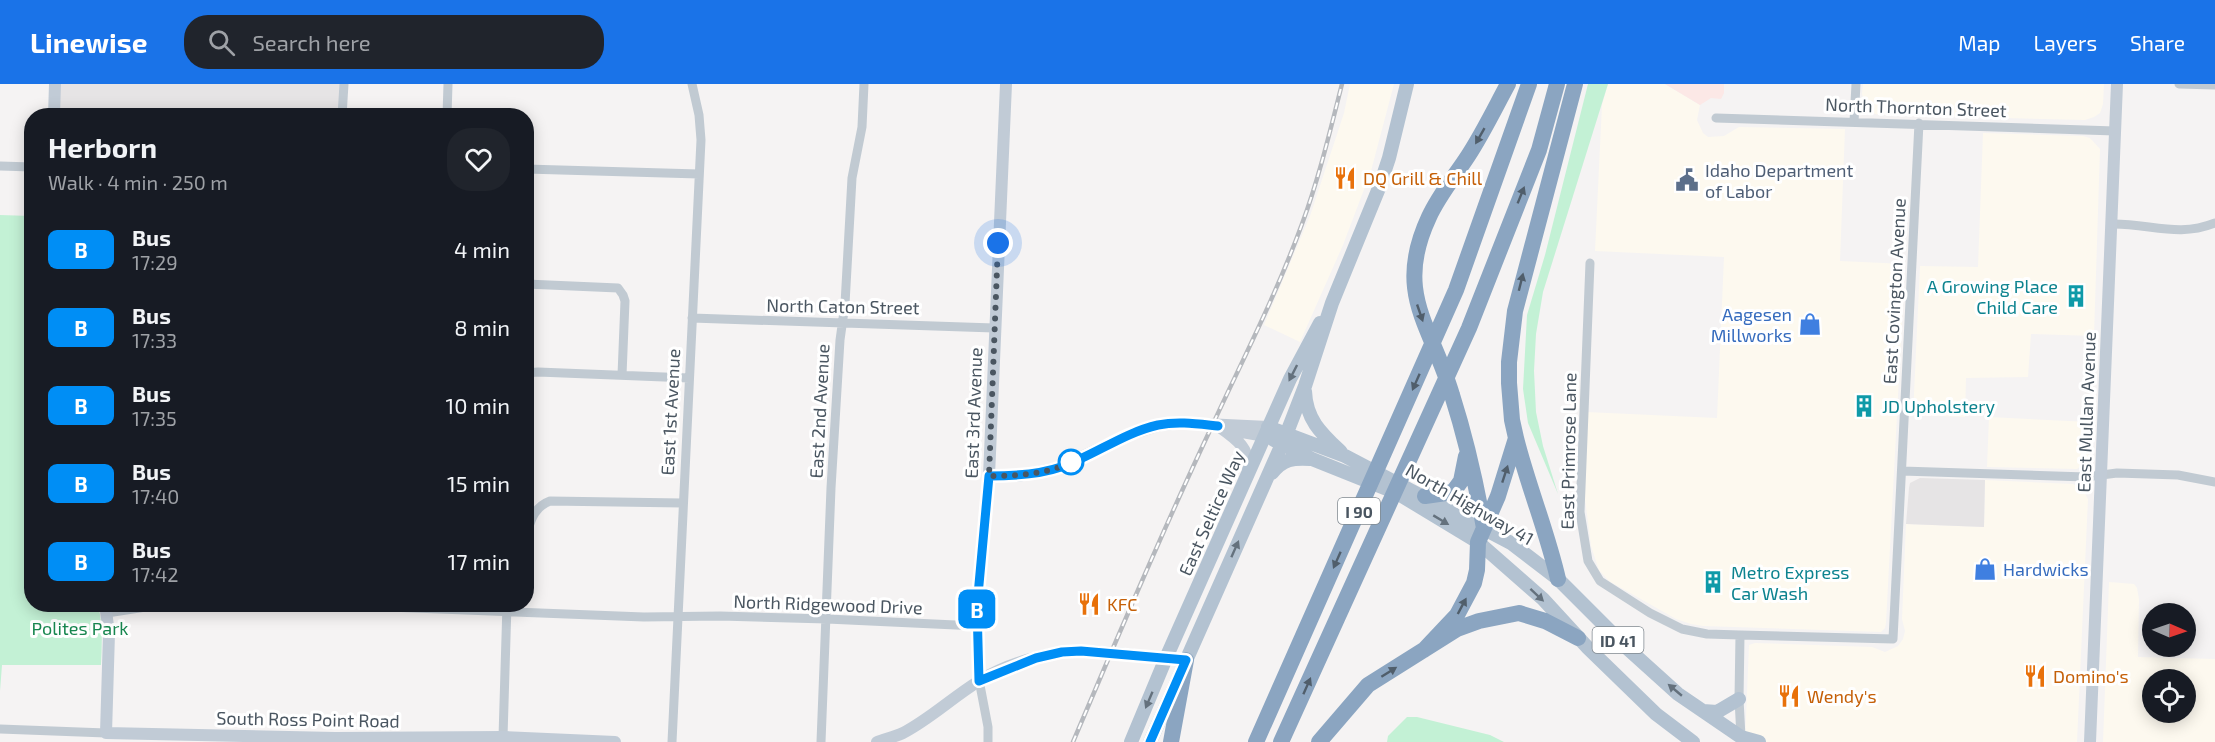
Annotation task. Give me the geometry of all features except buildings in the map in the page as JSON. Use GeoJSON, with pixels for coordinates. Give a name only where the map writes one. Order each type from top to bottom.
{"type":"FeatureCollection","features":[{"type":"Feature","properties":{"kind":"highway"},"geometry":{"type":"LineString","coordinates":[[1424,650],[1457,615],[1473,583],[1477,570],[1481,535],[1475,478],[1452,393],[1416,301],[1415,267],[1418,246],[1429,217],[1468,155],[1508,84]]}},
{"type":"Feature","properties":{"kind":"highway","name":"I 90"},"geometry":{"type":"LineString","coordinates":[[1259,736],[1456,290],[1529,84]]}},
{"type":"Feature","properties":{"kind":"highway","name":"I 90"},"geometry":{"type":"LineString","coordinates":[[1282,740],[1469,328],[1539,150],[1557,84]]}},
{"type":"Feature","properties":{"kind":"highway"},"geometry":{"type":"LineString","coordinates":[[1558,579],[1551,549],[1531,492],[1516,438],[1512,420],[1509,372],[1515,311],[1575,84]]}},
{"type":"Feature","properties":{"kind":"highway"},"geometry":{"type":"LineString","coordinates":[[1481,535],[1498,496],[1516,438]]}},
{"type":"Feature","properties":{"kind":"highway"},"geometry":{"type":"LineString","coordinates":[[1425,496],[1453,492],[1461,481],[1467,449]]}},
{"type":"Feature","properties":{"kind":"highway"},"geometry":{"type":"LineString","coordinates":[[1319,742],[1368,685],[1457,629],[1479,621],[1520,613],[1545,621],[1578,638]]}},
{"type":"Feature","properties":{"kind":"highway"},"geometry":{"type":"LineString","coordinates":[[1171,742],[1186,660]]}},
{"type":"Feature","properties":{"kind":"main road","name":"East Seltice Way"},"geometry":{"type":"LineString","coordinates":[[1150,742],[1284,439],[1305,386],[1332,303],[1379,188],[1389,158],[1407,84]]}},
{"type":"Feature","properties":{"kind":"main road","name":"East Seltice Way"},"geometry":{"type":"LineString","coordinates":[[1131,742],[1290,379],[1332,303]]}},
{"type":"Feature","properties":{"kind":"main road"},"geometry":{"type":"LineString","coordinates":[[1305,386],[1305,399],[1311,421],[1320,433],[1345,456]]}},
{"type":"Feature","properties":{"kind":"main road"},"geometry":{"type":"LineString","coordinates":[[1267,432],[1284,439]]}},
{"type":"Feature","properties":{"kind":"main road","name":"North Highway 41"},"geometry":{"type":"LineString","coordinates":[[1284,439],[1345,456],[1425,496],[1481,535],[1578,638],[1656,714],[1693,742]]}},
{"type":"Feature","properties":{"kind":"main road","name":"North Highway 41"},"geometry":{"type":"LineString","coordinates":[[1284,439],[1312,459],[1397,494],[1481,535],[1511,543],[1558,579],[1627,648],[1678,694],[1741,737],[1759,742]]}},
{"type":"Feature","properties":{"kind":"main road"},"geometry":{"type":"LineString","coordinates":[[1266,480],[1281,462],[1296,458],[1312,459]]}},
{"type":"Feature","properties":{"kind":"main road"},"geometry":{"type":"LineString","coordinates":[[1166,658],[1186,660],[1184,644],[1212,575],[1227,521]]}},
{"type":"Feature","properties":{"kind":"main road"},"geometry":{"type":"LineString","coordinates":[[1704,711],[1717,712],[1739,699]]}},
{"type":"Feature","properties":{"kind":"street"},"geometry":{"type":"LineString","coordinates":[[54,108],[55,84]]}},
{"type":"Feature","properties":{"kind":"street"},"geometry":{"type":"LineString","coordinates":[[342,108],[344,84]]}},
{"type":"Feature","properties":{"kind":"street"},"geometry":{"type":"LineString","coordinates":[[447,108],[448,84]]}},
{"type":"Feature","properties":{"kind":"street","name":"East 1st Avenue"},"geometry":{"type":"LineString","coordinates":[[672,742],[699,174],[700,127],[692,84]]}},
{"type":"Feature","properties":{"kind":"street","name":"East 2nd Avenue"},"geometry":{"type":"LineString","coordinates":[[821,742],[831,488],[852,178],[862,128],[864,84]]}},
{"type":"Feature","properties":{"kind":"street","name":"East 3rd Avenue"},"geometry":{"type":"LineString","coordinates":[[988,742],[988,727],[979,681],[977,626],[981,553],[989,476],[1006,84]]}},
{"type":"Feature","properties":{"kind":"street"},"geometry":{"type":"LineString","coordinates":[[1854,122],[1856,84]]}},
{"type":"Feature","properties":{"kind":"street","name":"East Mullan Avenue"},"geometry":{"type":"LineString","coordinates":[[2090,742],[2117,84]]}},
{"type":"Feature","properties":{"kind":"street"},"geometry":{"type":"LineString","coordinates":[[2179,84],[2215,85]]}},
{"type":"Feature","properties":{"kind":"street","name":"North Thornton Street"},"geometry":{"type":"LineString","coordinates":[[1716,118],[2115,131]]}},
{"type":"Feature","properties":{"kind":"street","name":"East Covington Avenue"},"geometry":{"type":"LineString","coordinates":[[1893,639],[1918,123]]}},
{"type":"Feature","properties":{"kind":"street"},"geometry":{"type":"LineString","coordinates":[[0,166],[24,167]]}},
{"type":"Feature","properties":{"kind":"street"},"geometry":{"type":"LineString","coordinates":[[534,169],[699,174]]}},
{"type":"Feature","properties":{"kind":"street"},"geometry":{"type":"LineString","coordinates":[[2112,224],[2180,231],[2198,229],[2215,223]]}},
{"type":"Feature","properties":{"kind":"street","name":"East Primrose Lane"},"geometry":{"type":"LineString","coordinates":[[1590,263],[1580,512],[1584,546],[1590,568],[1606,586],[1673,626],[1695,632],[1893,639]]}},
{"type":"Feature","properties":{"kind":"street"},"geometry":{"type":"LineString","coordinates":[[534,284],[615,286],[618,288],[624,295],[625,301],[622,375]]}},
{"type":"Feature","properties":{"kind":"street","name":"North Caton Street"},"geometry":{"type":"LineString","coordinates":[[692,318],[994,328]]}},
{"type":"Feature","properties":{"kind":"street"},"geometry":{"type":"LineString","coordinates":[[534,373],[689,378]]}},
{"type":"Feature","properties":{"kind":"street"},"geometry":{"type":"LineString","coordinates":[[989,476],[1019,476],[1061,467],[1128,435],[1160,425],[1184,423],[1218,426],[1245,425],[1267,432]]}},
{"type":"Feature","properties":{"kind":"street"},"geometry":{"type":"LineString","coordinates":[[1218,426],[1243,446],[1248,458],[1248,474]]}},
{"type":"Feature","properties":{"kind":"street"},"geometry":{"type":"LineString","coordinates":[[1902,471],[2049,477],[2090,477],[2117,472],[2178,475],[2215,482]]}},
{"type":"Feature","properties":{"kind":"street"},"geometry":{"type":"LineString","coordinates":[[534,514],[538,508],[550,501],[682,503]]}},
{"type":"Feature","properties":{"kind":"street","name":"North Ridgewood Drive"},"geometry":{"type":"LineString","coordinates":[[534,609],[679,617],[827,619],[977,626]]}},
{"type":"Feature","properties":{"kind":"street"},"geometry":{"type":"LineString","coordinates":[[106,612],[109,633],[106,733]]}},
{"type":"Feature","properties":{"kind":"street"},"geometry":{"type":"LineString","coordinates":[[503,740],[507,612]]}},
{"type":"Feature","properties":{"kind":"street"},"geometry":{"type":"LineString","coordinates":[[1740,635],[1741,737]]}},
{"type":"Feature","properties":{"kind":"street"},"geometry":{"type":"LineString","coordinates":[[877,742],[901,734],[979,681],[1014,666],[1062,652],[1081,651],[1166,658]]}},
{"type":"Feature","properties":{"kind":"street","name":"South Ross Point Road"},"geometry":{"type":"LineString","coordinates":[[0,729],[106,733],[157,738],[615,742]]}},
{"type":"Feature","properties":{"kind":"shaded area"},"geometry":{"type":"Polygon","coordinates":[[[55,84],[344,84],[342,108],[54,108],[55,84]]]}},
{"type":"Feature","properties":{"kind":"shaded area"},"geometry":{"type":"Polygon","coordinates":[[[1350,84],[1394,84],[1371,171],[1343,245],[1300,342],[1264,325],[1310,216],[1344,113],[1350,84]]]}},
{"type":"Feature","properties":{"kind":"shaded area"},"geometry":{"type":"Polygon","coordinates":[[[1608,84],[1665,84],[1700,105],[1697,120],[1703,133],[1708,137],[1724,136],[1739,127],[1845,129],[1840,261],[1905,264],[1886,623],[1881,632],[1691,624],[1676,619],[1609,581],[1599,570],[1591,546],[1585,499],[1586,412],[1717,418],[1724,257],[1595,251],[1602,105],[1608,84]]]}},
{"type":"Feature","properties":{"kind":"shaded area"},"geometry":{"type":"Polygon","coordinates":[[[1665,84],[1724,84],[1724,93],[1721,99],[1711,98],[1700,105],[1665,84]]]}},
{"type":"Feature","properties":{"kind":"shaded area"},"geometry":{"type":"Polygon","coordinates":[[[1863,84],[2104,84],[2100,113],[2085,120],[1875,114],[1866,106],[1862,94],[1863,84]]]}},
{"type":"Feature","properties":{"kind":"shaded area"},"geometry":{"type":"Polygon","coordinates":[[[1983,133],[2083,136],[2090,138],[2100,149],[2094,336],[2031,334],[2028,377],[1966,378],[1965,417],[1913,415],[1920,266],[1978,267],[1983,133]]]}},
{"type":"Feature","properties":{"kind":"shaded area"},"geometry":{"type":"Polygon","coordinates":[[[1989,417],[2090,422],[2088,460],[2077,469],[1987,467],[1989,417]]]}},
{"type":"Feature","properties":{"kind":"shaded area"},"geometry":{"type":"Polygon","coordinates":[[[1920,478],[1985,480],[1984,527],[1906,524],[1910,483],[1920,478]]]}},
{"type":"Feature","properties":{"kind":"shaded area"},"geometry":{"type":"Polygon","coordinates":[[[1985,480],[2073,484],[2083,490],[2088,499],[2077,742],[1745,742],[1749,645],[1755,643],[1872,647],[1885,652],[1898,646],[1905,631],[1902,619],[1906,524],[1984,527],[1985,480]]]}},
{"type":"Feature","properties":{"kind":"shaded area"},"geometry":{"type":"Polygon","coordinates":[[[2109,582],[2134,584],[2137,588],[2139,599],[2138,657],[2215,659],[2215,742],[2103,742],[2109,582]]]}},
{"type":"Feature","properties":{"kind":"green space"},"geometry":{"type":"Polygon","coordinates":[[[1588,84],[1608,84],[1543,292],[1536,334],[1534,371],[1536,412],[1543,446],[1558,494],[1528,423],[1523,389],[1527,315],[1545,255],[1588,84]]]}},
{"type":"Feature","properties":{"kind":"green space","name":"Polites Park"},"geometry":{"type":"Polygon","coordinates":[[[0,215],[24,216],[24,612],[99,612],[102,642],[101,665],[2,665],[0,691],[0,215]]]}},
{"type":"Feature","properties":{"kind":"green space"},"geometry":{"type":"Polygon","coordinates":[[[1407,717],[1417,717],[1490,735],[1504,742],[1387,742],[1388,736],[1407,717]]]}},
{"type":"Feature","properties":{"kind":"railway"},"geometry":{"type":"LineString","coordinates":[[1073,742],[1158,544],[1282,275],[1314,189],[1342,84]]}},
{"type":"Feature","properties":{"kind":"bus line","name":"B"},"geometry":{"type":"LineString","coordinates":[[1150,742],[1186,660],[1081,651],[1062,652],[1003,669],[979,681],[977,606],[989,476],[1019,476],[1061,467],[1109,443],[1160,425],[1184,423],[1218,426]]}},
{"type":"Feature","properties":{"kind":"place","name":"DQ Grill & Chill"},"geometry":{"type":"Point","coordinates":[1345,178]}},
{"type":"Feature","properties":{"kind":"place","name":"Idaho Department of Labor"},"geometry":{"type":"Point","coordinates":[1687,180]}},
{"type":"Feature","properties":{"kind":"place","name":"A Growing Place Child Care"},"geometry":{"type":"Point","coordinates":[2076,296]}},
{"type":"Feature","properties":{"kind":"place","name":"Aagesen Millworks"},"geometry":{"type":"Point","coordinates":[1810,324]}},
{"type":"Feature","properties":{"kind":"place","name":"JD Upholstery"},"geometry":{"type":"Point","coordinates":[1864,406]}},
{"type":"Feature","properties":{"kind":"place","name":"Hardwicks"},"geometry":{"type":"Point","coordinates":[1985,569]}},
{"type":"Feature","properties":{"kind":"place","name":"Metro Express Car Wash"},"geometry":{"type":"Point","coordinates":[1713,582]}},
{"type":"Feature","properties":{"kind":"place","name":"KFC"},"geometry":{"type":"Point","coordinates":[1089,604]}},
{"type":"Feature","properties":{"kind":"place","name":"Domino's"},"geometry":{"type":"Point","coordinates":[2035,676]}},
{"type":"Feature","properties":{"kind":"place","name":"Wendy's"},"geometry":{"type":"Point","coordinates":[1789,696]}},
{"type":"Feature","properties":{"kind":"route"},"geometry":{"type":"LineString","coordinates":[[998,243],[989,476],[1039,473],[1073,462],[1071,462]]}}]}
